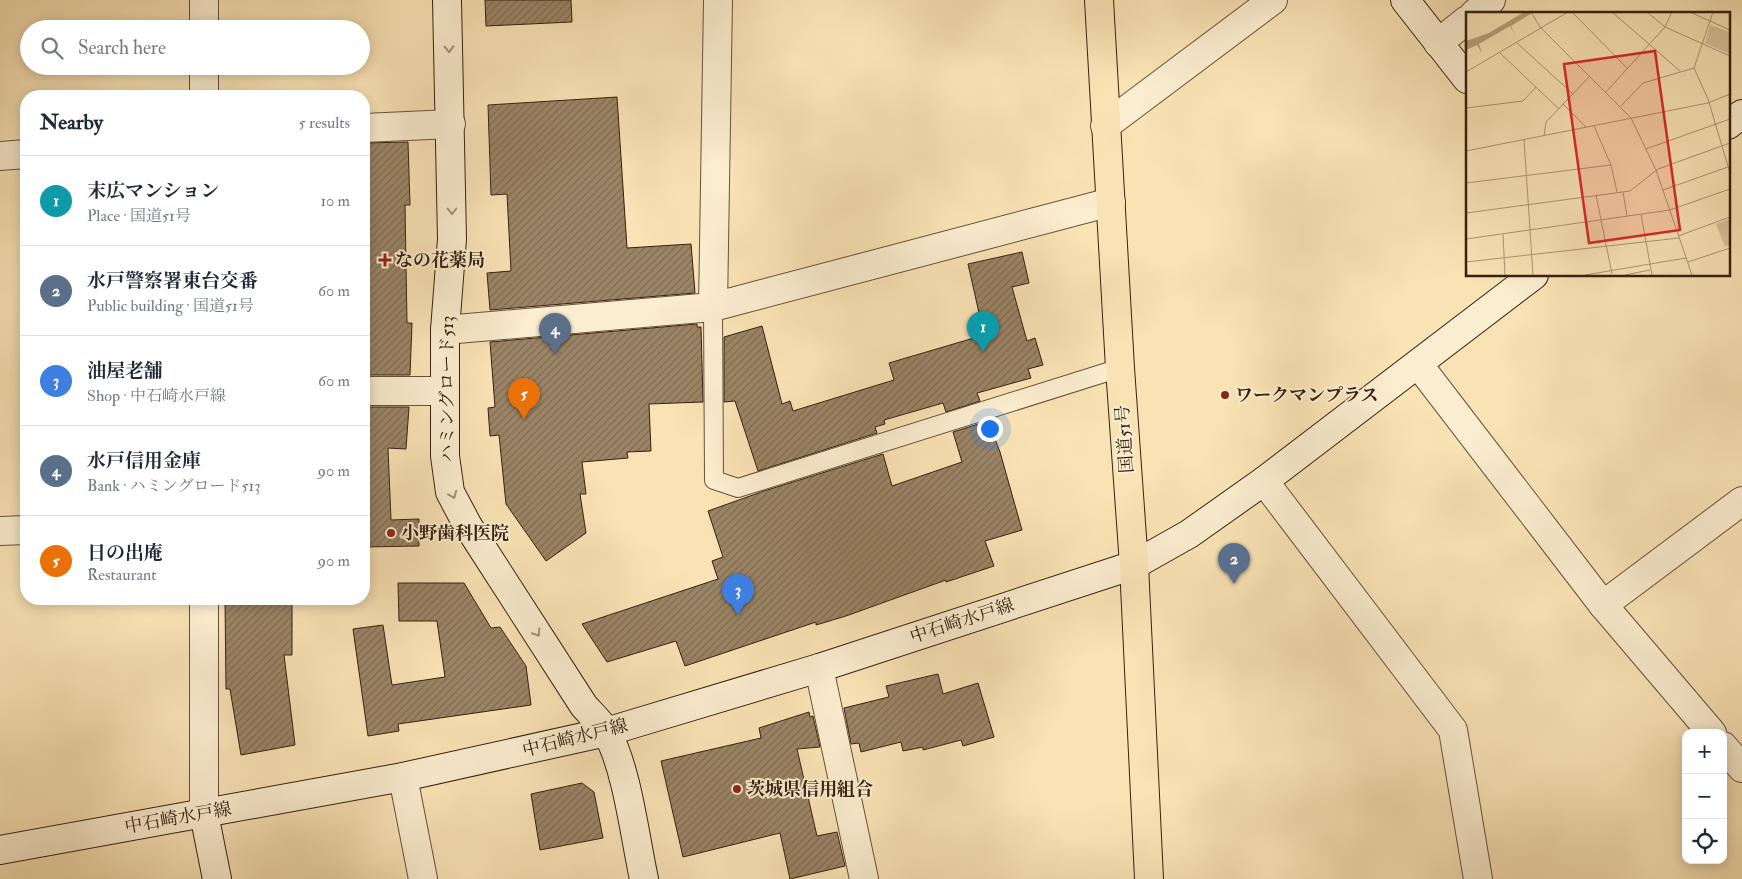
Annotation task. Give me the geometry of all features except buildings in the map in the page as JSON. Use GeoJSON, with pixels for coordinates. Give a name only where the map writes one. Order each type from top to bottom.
{"type":"FeatureCollection","features":[{"type":"Feature","properties":{"kind":"highway","name":"国道51号"},"geometry":{"type":"LineString","coordinates":[[1099,0],[1105,126],[1134,565],[1149,879]]}},
{"type":"Feature","properties":{"kind":"street"},"geometry":{"type":"LineString","coordinates":[[204,0],[204,20]]}},
{"type":"Feature","properties":{"kind":"street","name":"ハミングロード513"},"geometry":{"type":"LineString","coordinates":[[447,0],[452,239],[445,330],[444,391],[445,456],[450,492],[468,526],[579,698],[606,732],[621,773],[644,879]]}},
{"type":"Feature","properties":{"kind":"street"},"geometry":{"type":"LineString","coordinates":[[713,307],[718,0]]}},
{"type":"Feature","properties":{"kind":"street"},"geometry":{"type":"LineString","coordinates":[[1105,126],[1273,0]]}},
{"type":"Feature","properties":{"kind":"street"},"geometry":{"type":"LineString","coordinates":[[1404,0],[1466,79]]}},
{"type":"Feature","properties":{"kind":"street"},"geometry":{"type":"LineString","coordinates":[[1476,12],[1491,0]]}},
{"type":"Feature","properties":{"kind":"street"},"geometry":{"type":"LineString","coordinates":[[1438,43],[1466,21]]}},
{"type":"Feature","properties":{"kind":"street"},"geometry":{"type":"LineString","coordinates":[[204,75],[204,90]]}},
{"type":"Feature","properties":{"kind":"street"},"geometry":{"type":"LineString","coordinates":[[1730,123],[1742,114]]}},
{"type":"Feature","properties":{"kind":"street"},"geometry":{"type":"LineString","coordinates":[[370,128],[451,124]]}},
{"type":"Feature","properties":{"kind":"street"},"geometry":{"type":"LineString","coordinates":[[0,156],[20,154]]}},
{"type":"Feature","properties":{"kind":"street"},"geometry":{"type":"LineString","coordinates":[[445,330],[713,307],[1111,202]]}},
{"type":"Feature","properties":{"kind":"street","name":"中石崎水戸線"},"geometry":{"type":"LineString","coordinates":[[0,850],[403,777],[606,732],[819,668],[1134,565],[1189,534],[1264,481],[1533,276]]}},
{"type":"Feature","properties":{"kind":"street"},"geometry":{"type":"LineString","coordinates":[[1418,364],[1603,605],[1709,729]]}},
{"type":"Feature","properties":{"kind":"street"},"geometry":{"type":"LineString","coordinates":[[370,392],[444,391]]}},
{"type":"Feature","properties":{"kind":"street"},"geometry":{"type":"LineString","coordinates":[[1264,481],[1453,730],[1478,879]]}},
{"type":"Feature","properties":{"kind":"street"},"geometry":{"type":"LineString","coordinates":[[1603,605],[1742,501]]}},
{"type":"Feature","properties":{"kind":"street"},"geometry":{"type":"LineString","coordinates":[[0,530],[20,530]]}},
{"type":"Feature","properties":{"kind":"street"},"geometry":{"type":"LineString","coordinates":[[204,605],[204,814],[217,879]]}},
{"type":"Feature","properties":{"kind":"street"},"geometry":{"type":"LineString","coordinates":[[819,668],[864,879]]}},
{"type":"Feature","properties":{"kind":"street"},"geometry":{"type":"LineString","coordinates":[[1727,751],[1742,768]]}},
{"type":"Feature","properties":{"kind":"street"},"geometry":{"type":"LineString","coordinates":[[403,777],[423,879]]}},
{"type":"Feature","properties":{"kind":"lane"},"geometry":{"type":"LineString","coordinates":[[713,307],[714,480],[738,488],[1120,368]]}},
{"type":"Feature","properties":{"kind":"place","name":"なの花薬局"},"geometry":{"type":"Point","coordinates":[385,260]}},
{"type":"Feature","properties":{"kind":"place","name":"末広マンション"},"geometry":{"type":"Point","coordinates":[983,352]}},
{"type":"Feature","properties":{"kind":"place","name":"水戸信用金庫"},"geometry":{"type":"Point","coordinates":[555,354]}},
{"type":"Feature","properties":{"kind":"place","name":"ワークマンプラス"},"geometry":{"type":"Point","coordinates":[1225,395]}},
{"type":"Feature","properties":{"kind":"place","name":"日の出庵"},"geometry":{"type":"Point","coordinates":[524,419]}},
{"type":"Feature","properties":{"kind":"place","name":"小野歯科医院"},"geometry":{"type":"Point","coordinates":[391,533]}},
{"type":"Feature","properties":{"kind":"place","name":"水戸警察署東台交番"},"geometry":{"type":"Point","coordinates":[1234,584]}},
{"type":"Feature","properties":{"kind":"place","name":"油屋老舗"},"geometry":{"type":"Point","coordinates":[738,615]}},
{"type":"Feature","properties":{"kind":"place","name":"茨城県信用組合"},"geometry":{"type":"Point","coordinates":[737,789]}}]}
